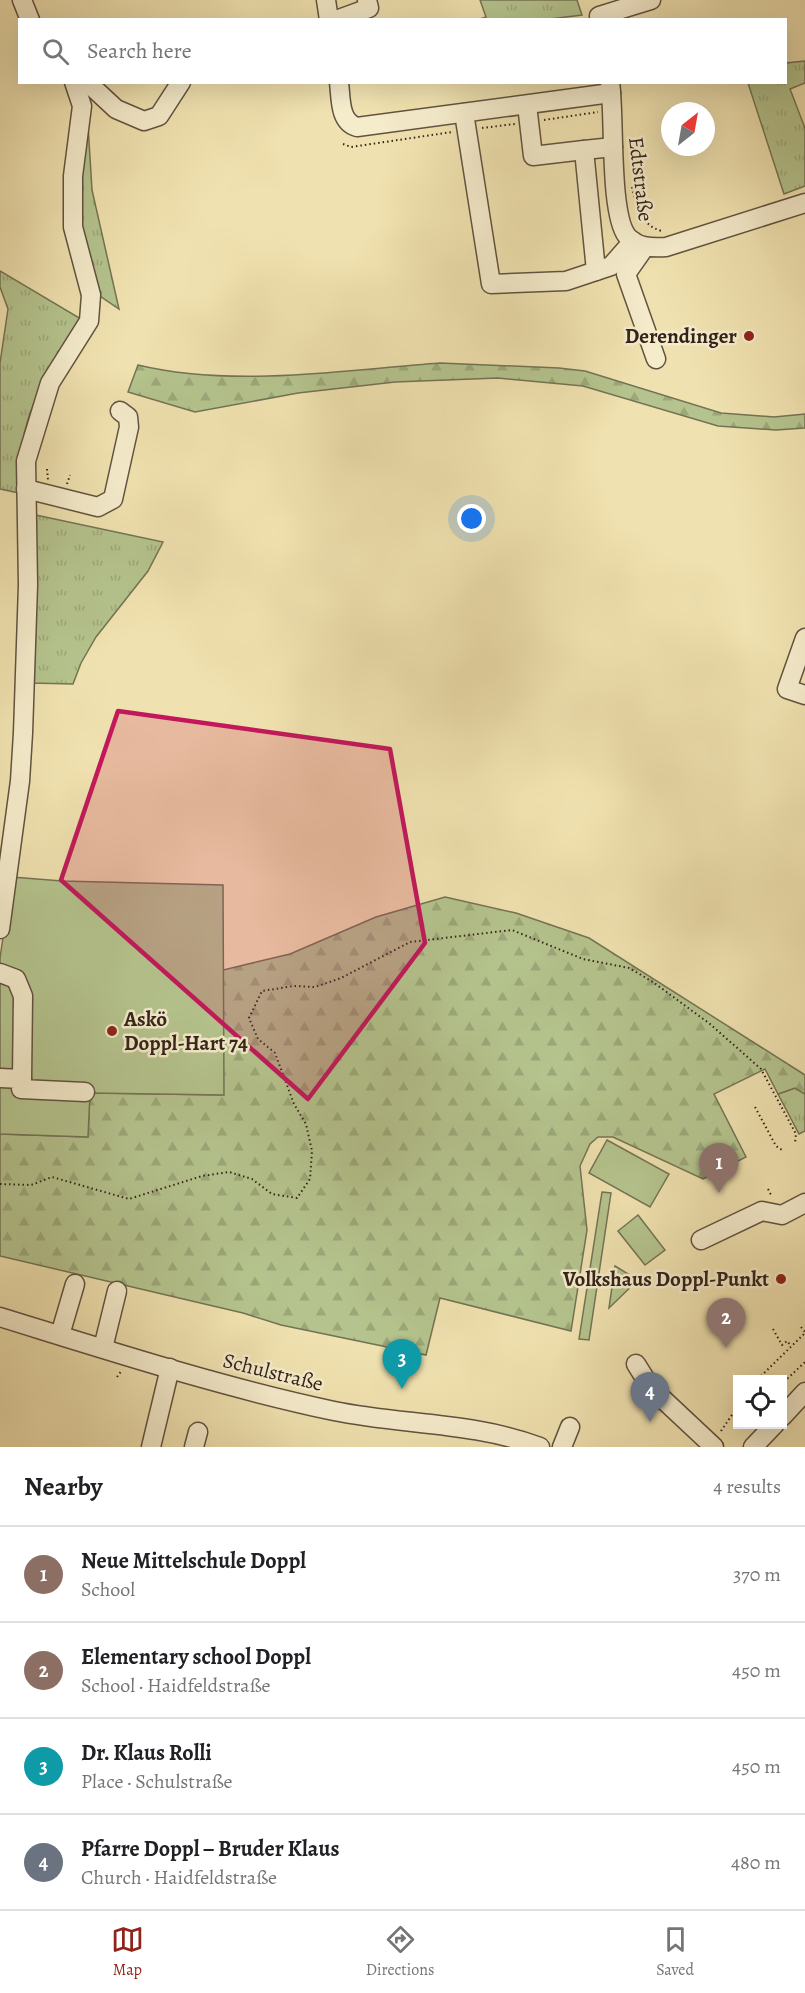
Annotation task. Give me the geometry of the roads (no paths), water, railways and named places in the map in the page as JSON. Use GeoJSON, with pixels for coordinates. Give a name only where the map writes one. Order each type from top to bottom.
{"type":"FeatureCollection","features":[{"type":"Feature","properties":{"kind":"street"},"geometry":{"type":"LineString","coordinates":[[22,0],[29,18]]}},
{"type":"Feature","properties":{"kind":"street"},"geometry":{"type":"LineString","coordinates":[[326,0],[329,18]]}},
{"type":"Feature","properties":{"kind":"street"},"geometry":{"type":"LineString","coordinates":[[342,18],[369,8],[367,0]]}},
{"type":"Feature","properties":{"kind":"street"},"geometry":{"type":"LineString","coordinates":[[598,12],[651,0]]}},
{"type":"Feature","properties":{"kind":"street"},"geometry":{"type":"LineString","coordinates":[[0,929],[23,742],[28,585],[26,461],[50,383],[89,321],[92,295],[74,227],[73,176],[82,106],[75,84]]}},
{"type":"Feature","properties":{"kind":"street"},"geometry":{"type":"LineString","coordinates":[[89,84],[116,109],[144,121],[159,116],[180,84]]}},
{"type":"Feature","properties":{"kind":"street"},"geometry":{"type":"LineString","coordinates":[[339,84],[344,115],[347,122],[357,127],[527,105],[611,88]]}},
{"type":"Feature","properties":{"kind":"street","name":"Edtstraße"},"geometry":{"type":"LineString","coordinates":[[611,88],[613,147],[621,223],[639,244],[666,247],[805,202]]}},
{"type":"Feature","properties":{"kind":"street"},"geometry":{"type":"LineString","coordinates":[[527,105],[533,156],[613,147]]}},
{"type":"Feature","properties":{"kind":"street"},"geometry":{"type":"LineString","coordinates":[[464,114],[490,284],[566,281],[611,266],[639,244]]}},
{"type":"Feature","properties":{"kind":"street"},"geometry":{"type":"LineString","coordinates":[[584,150],[596,271]]}},
{"type":"Feature","properties":{"kind":"street"},"geometry":{"type":"LineString","coordinates":[[639,244],[626,274],[656,359]]}},
{"type":"Feature","properties":{"kind":"street"},"geometry":{"type":"LineString","coordinates":[[26,489],[98,507],[106,505],[113,499],[129,427],[128,417],[120,411]]}},
{"type":"Feature","properties":{"kind":"street"},"geometry":{"type":"LineString","coordinates":[[805,638],[787,689],[805,695]]}},
{"type":"Feature","properties":{"kind":"street"},"geometry":{"type":"LineString","coordinates":[[0,973],[16,979],[23,996],[21,1089],[85,1092]]}},
{"type":"Feature","properties":{"kind":"street"},"geometry":{"type":"LineString","coordinates":[[0,1078],[22,1078]]}},
{"type":"Feature","properties":{"kind":"street"},"geometry":{"type":"LineString","coordinates":[[701,1240],[762,1211],[782,1215],[805,1203]]}},
{"type":"Feature","properties":{"kind":"street"},"geometry":{"type":"LineString","coordinates":[[60,1335],[75,1284]]}},
{"type":"Feature","properties":{"kind":"street"},"geometry":{"type":"LineString","coordinates":[[103,1348],[117,1291]]}},
{"type":"Feature","properties":{"kind":"street","name":"Schulstraße"},"geometry":{"type":"LineString","coordinates":[[0,1317],[262,1394],[337,1411],[505,1435],[540,1447]]}},
{"type":"Feature","properties":{"kind":"street"},"geometry":{"type":"LineString","coordinates":[[636,1364],[651,1388],[713,1446]]}},
{"type":"Feature","properties":{"kind":"street"},"geometry":{"type":"LineString","coordinates":[[151,1447],[170,1368]]}},
{"type":"Feature","properties":{"kind":"street"},"geometry":{"type":"LineString","coordinates":[[787,1412],[805,1392]]}},
{"type":"Feature","properties":{"kind":"street"},"geometry":{"type":"LineString","coordinates":[[562,1447],[570,1427]]}},
{"type":"Feature","properties":{"kind":"street"},"geometry":{"type":"LineString","coordinates":[[753,1447],[771,1429]]}},
{"type":"Feature","properties":{"kind":"place","name":"Derendinger"},"geometry":{"type":"Point","coordinates":[749,336]}},
{"type":"Feature","properties":{"kind":"place","name":"Askö Doppl-Hart 74"},"geometry":{"type":"Point","coordinates":[112,1031]}},
{"type":"Feature","properties":{"kind":"place","name":"Neue Mittelschule Doppl"},"geometry":{"type":"Point","coordinates":[719,1193]}},
{"type":"Feature","properties":{"kind":"place","name":"Volkshaus Doppl-Punkt"},"geometry":{"type":"Point","coordinates":[781,1279]}},
{"type":"Feature","properties":{"kind":"place","name":"Elementary school Doppl"},"geometry":{"type":"Point","coordinates":[726,1348]}},
{"type":"Feature","properties":{"kind":"place","name":"Dr. Klaus Rolli"},"geometry":{"type":"Point","coordinates":[402,1389]}},
{"type":"Feature","properties":{"kind":"place","name":"Pfarre Doppl – Bruder Klaus"},"geometry":{"type":"Point","coordinates":[650,1422]}}]}
